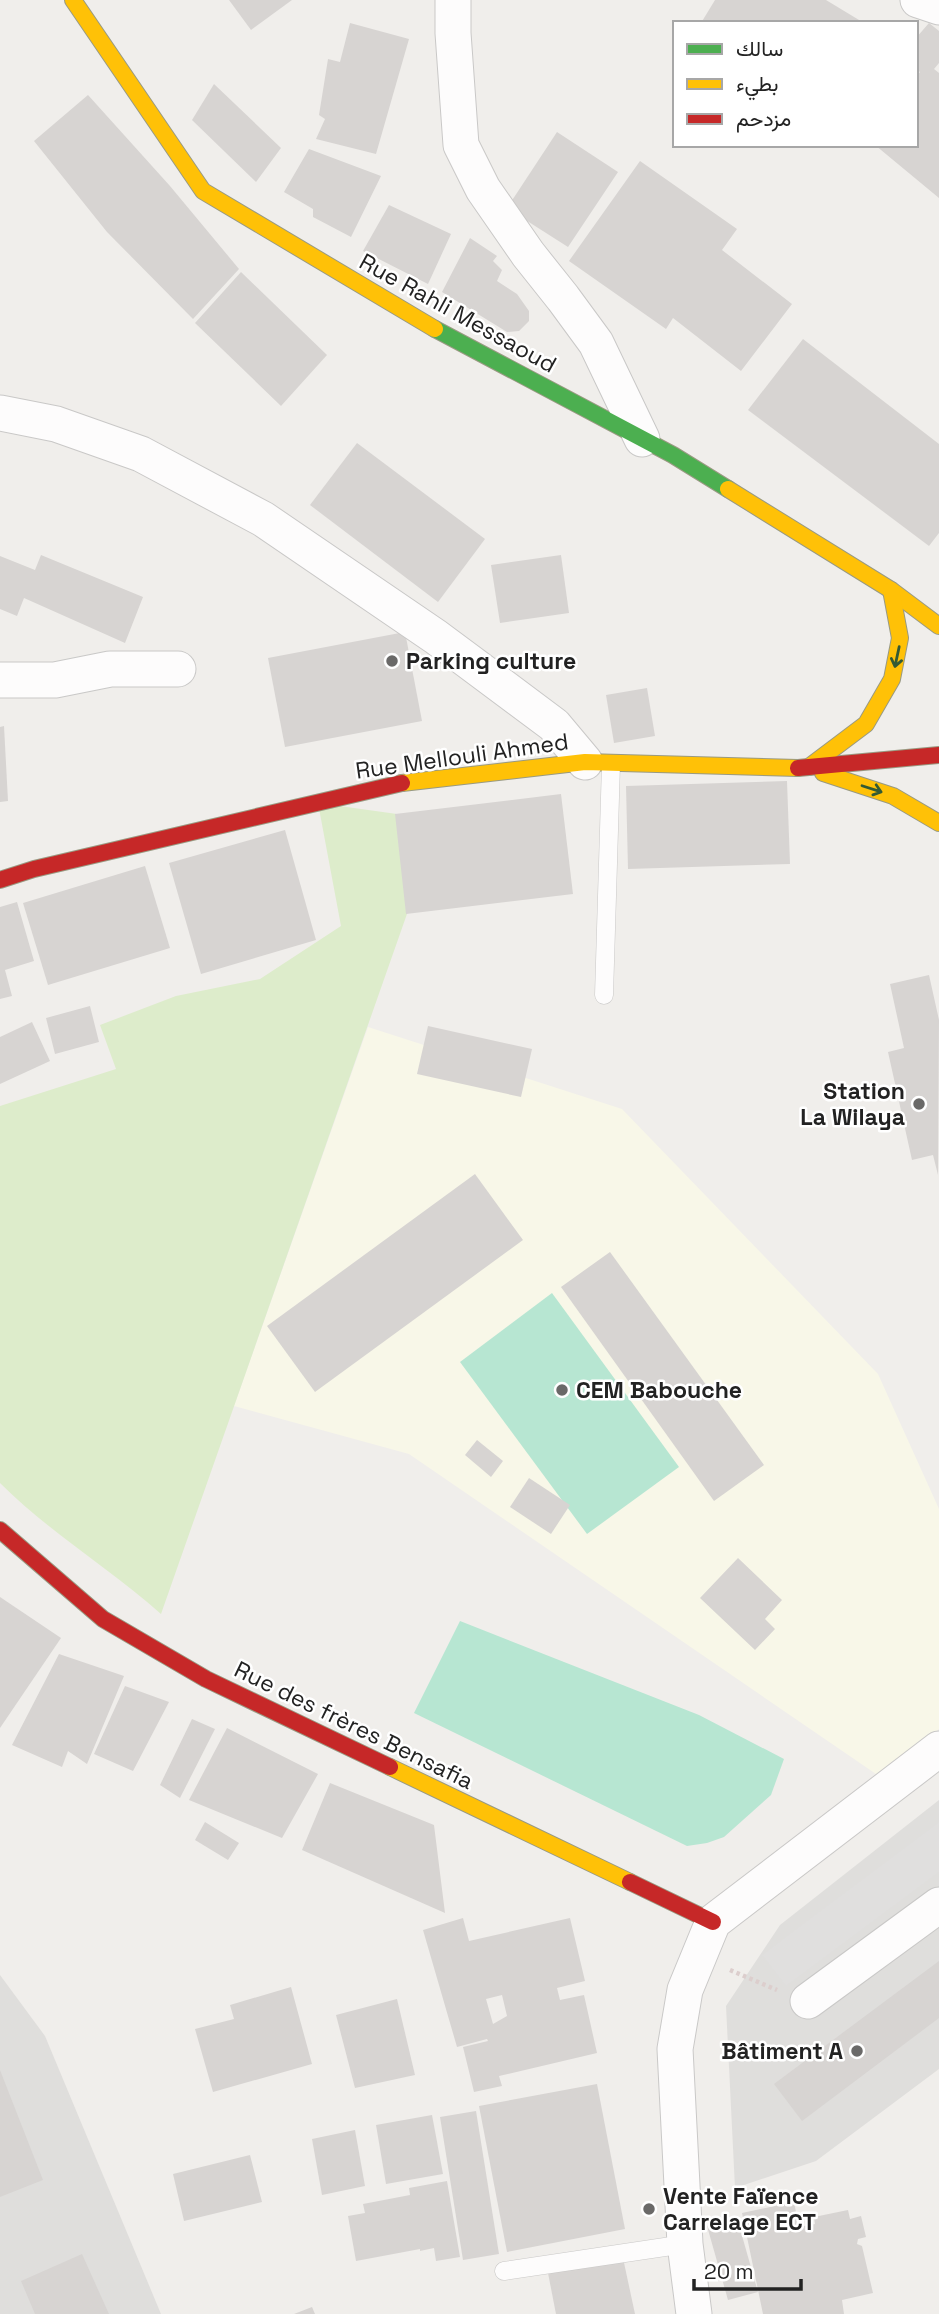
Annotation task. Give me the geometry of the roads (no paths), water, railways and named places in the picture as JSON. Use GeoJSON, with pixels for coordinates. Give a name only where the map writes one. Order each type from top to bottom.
{"type":"FeatureCollection","features":[{"type":"Feature","properties":{"kind":"street","name":"Rue Rahli Messaoud"},"geometry":{"type":"LineString","coordinates":[[73,0],[203,191],[435,329],[673,455],[891,590],[939,626]]}},
{"type":"Feature","properties":{"kind":"street"},"geometry":{"type":"LineString","coordinates":[[453,0],[461,145],[483,189],[528,254],[596,343],[642,439]]}},
{"type":"Feature","properties":{"kind":"street"},"geometry":{"type":"LineString","coordinates":[[918,0],[939,7]]}},
{"type":"Feature","properties":{"kind":"street"},"geometry":{"type":"LineString","coordinates":[[0,413],[56,424],[141,453],[263,519],[436,637],[554,725],[598,763]]}},
{"type":"Feature","properties":{"kind":"street"},"geometry":{"type":"LineString","coordinates":[[808,768],[866,724],[892,679],[900,638],[891,590]]}},
{"type":"Feature","properties":{"kind":"street"},"geometry":{"type":"LineString","coordinates":[[0,680],[55,680],[110,669],[177,669]]}},
{"type":"Feature","properties":{"kind":"street","name":"Rue Mellouli Ahmed"},"geometry":{"type":"LineString","coordinates":[[0,880],[34,869],[404,783],[598,763],[808,768],[939,755]]}},
{"type":"Feature","properties":{"kind":"street"},"geometry":{"type":"LineString","coordinates":[[808,768],[894,796],[939,823]]}},
{"type":"Feature","properties":{"kind":"street","name":"Rue des frères Bensafia"},"geometry":{"type":"LineString","coordinates":[[0,1530],[103,1619],[206,1679],[713,1922]]}},
{"type":"Feature","properties":{"kind":"street"},"geometry":{"type":"LineString","coordinates":[[694,2314],[685,2244],[675,2049],[685,1990],[713,1922],[939,1749]]}},
{"type":"Feature","properties":{"kind":"street"},"geometry":{"type":"LineString","coordinates":[[796,1997],[939,1905]]}},
{"type":"Feature","properties":{"kind":"lane"},"geometry":{"type":"LineString","coordinates":[[598,763],[604,995]]}},
{"type":"Feature","properties":{"kind":"lane"},"geometry":{"type":"LineString","coordinates":[[504,2271],[685,2244]]}},
{"type":"Feature","properties":{"kind":"place","name":"Parking culture"},"geometry":{"type":"Point","coordinates":[392,661]}},
{"type":"Feature","properties":{"kind":"place","name":"Station La Wilaya"},"geometry":{"type":"Point","coordinates":[919,1104]}},
{"type":"Feature","properties":{"kind":"place","name":"CEM Babouche"},"geometry":{"type":"Point","coordinates":[562,1390]}},
{"type":"Feature","properties":{"kind":"place","name":"Bâtiment A"},"geometry":{"type":"Point","coordinates":[857,2051]}},
{"type":"Feature","properties":{"kind":"place","name":"Vente Faïence Carrelage ECT"},"geometry":{"type":"Point","coordinates":[649,2209]}}]}
